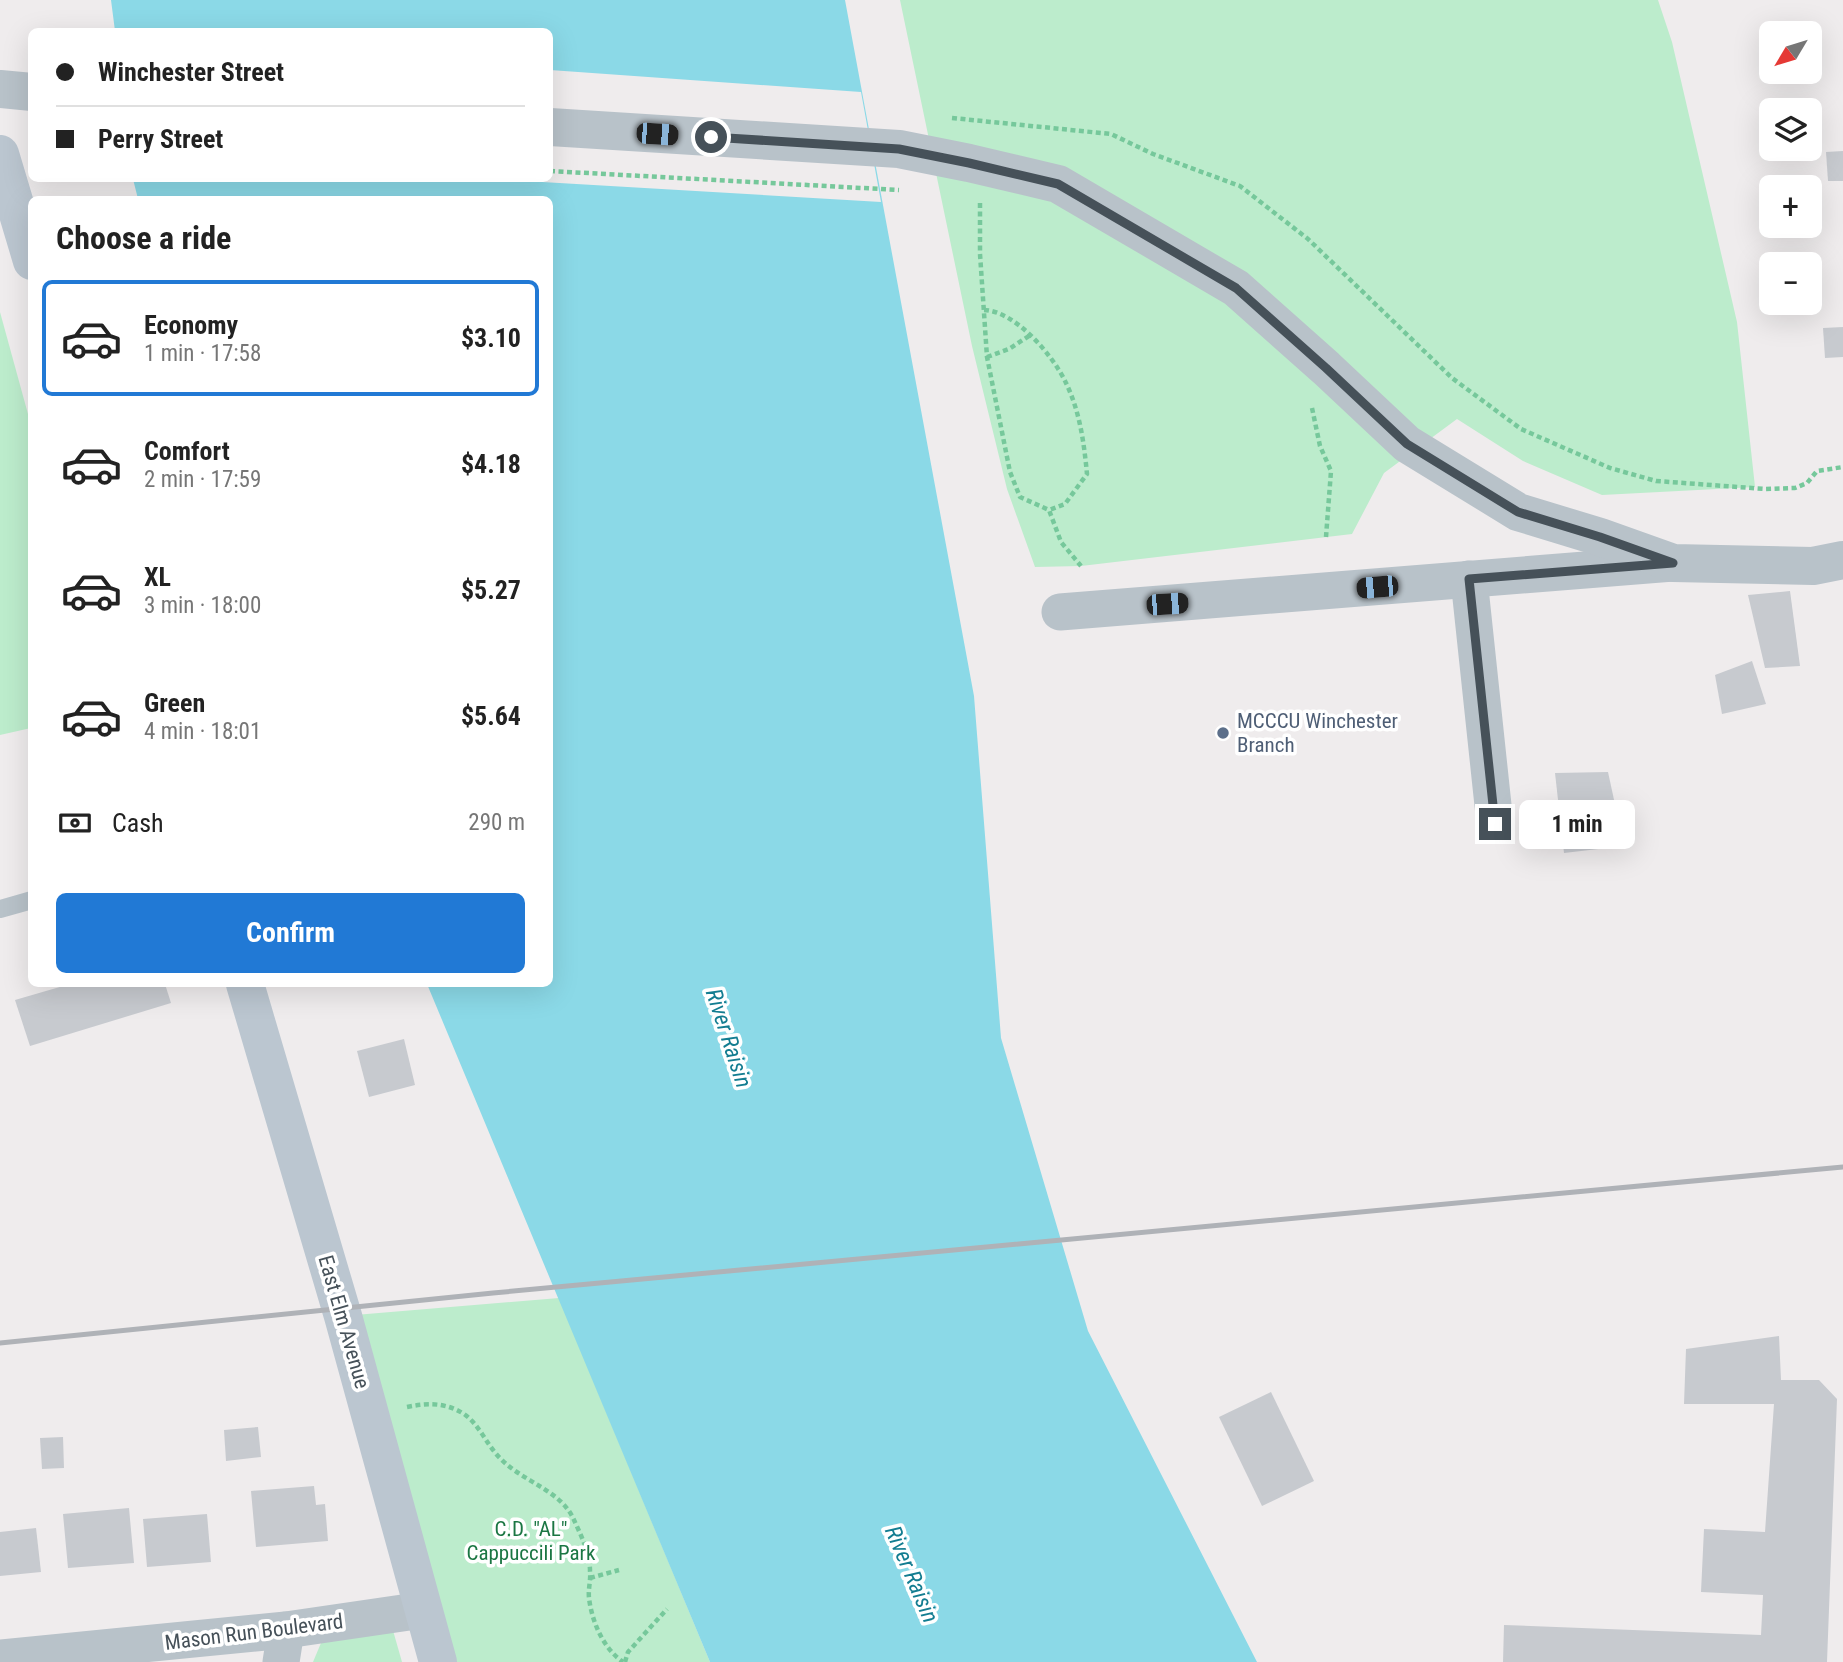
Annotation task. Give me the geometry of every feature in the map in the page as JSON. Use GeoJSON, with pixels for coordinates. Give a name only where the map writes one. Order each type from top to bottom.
{"type":"FeatureCollection","features":[{"type":"Feature","properties":{"kind":"main road"},"geometry":{"type":"LineString","coordinates":[[0,155],[28,248]]}},
{"type":"Feature","properties":{"kind":"main road","name":"East Elm Avenue"},"geometry":{"type":"LineString","coordinates":[[246,987],[344,1316],[438,1662]]}},
{"type":"Feature","properties":{"kind":"street"},"geometry":{"type":"LineString","coordinates":[[0,89],[28,92]]}},
{"type":"Feature","properties":{"kind":"street"},"geometry":{"type":"LineString","coordinates":[[553,127],[899,149],[1058,184],[1236,288],[1407,444],[1418,451],[1518,512],[1673,563]]}},
{"type":"Feature","properties":{"kind":"street"},"geometry":{"type":"LineString","coordinates":[[1060,612],[1673,563],[1813,566],[1843,560]]}},
{"type":"Feature","properties":{"kind":"street"},"geometry":{"type":"LineString","coordinates":[[1469,579],[1495,824]]}},
{"type":"Feature","properties":{"kind":"street","name":"Mason Run Boulevard"},"geometry":{"type":"LineString","coordinates":[[0,1658],[283,1646],[424,1610]]}},
{"type":"Feature","properties":{"kind":"lane"},"geometry":{"type":"LineString","coordinates":[[0,909],[28,901]]}},
{"type":"Feature","properties":{"kind":"path"},"geometry":{"type":"LineString","coordinates":[[951,118],[1111,134],[1153,154],[1240,186],[1308,239],[1452,378],[1521,429],[1610,468],[1656,481],[1766,489],[1795,488],[1807,483],[1817,471],[1843,467]]}},
{"type":"Feature","properties":{"kind":"path"},"geometry":{"type":"LineString","coordinates":[[553,171],[912,191]]}},
{"type":"Feature","properties":{"kind":"path"},"geometry":{"type":"LineString","coordinates":[[984,310],[997,310],[1032,334],[1066,382],[1083,433],[1087,474],[1065,505],[1049,510],[1020,497],[1010,472],[986,357],[980,254],[980,198],[987,203]]}},
{"type":"Feature","properties":{"kind":"path"},"geometry":{"type":"LineString","coordinates":[[986,357],[1009,349],[1032,334]]}},
{"type":"Feature","properties":{"kind":"path"},"geometry":{"type":"LineString","coordinates":[[1312,406],[1320,446],[1331,471],[1326,537]]}},
{"type":"Feature","properties":{"kind":"path"},"geometry":{"type":"LineString","coordinates":[[1049,510],[1061,542],[1081,566]]}},
{"type":"Feature","properties":{"kind":"path"},"geometry":{"type":"LineString","coordinates":[[370,1414],[428,1403],[448,1406],[465,1415],[477,1426],[500,1459],[517,1473],[551,1493],[572,1516],[587,1556],[589,1600],[603,1643],[611,1654],[624,1662],[628,1653],[667,1609]]}},
{"type":"Feature","properties":{"kind":"path"},"geometry":{"type":"LineString","coordinates":[[590,1578],[619,1570]]}},
{"type":"Feature","properties":{"kind":"green space"},"geometry":{"type":"Polygon","coordinates":[[[900,0],[1658,0],[1672,42],[1737,322],[1755,487],[1602,495],[1523,461],[1457,419],[1384,473],[1352,534],[1081,566],[1035,567],[1007,489],[972,346],[900,0]]]}},
{"type":"Feature","properties":{"kind":"green space"},"geometry":{"type":"Polygon","coordinates":[[[0,312],[28,414],[28,729],[0,735],[0,312]]]}},
{"type":"Feature","properties":{"kind":"green space","name":"C.D. \"AL\" Cappuccili Park"},"geometry":{"type":"Polygon","coordinates":[[[559,1298],[710,1662],[441,1662],[343,1316],[559,1298]]]}},
{"type":"Feature","properties":{"kind":"green space"},"geometry":{"type":"Polygon","coordinates":[[[392,1627],[402,1662],[313,1662],[321,1643],[392,1627]]]}},
{"type":"Feature","properties":{"kind":"water","name":"River Raisin"},"geometry":{"type":"Polygon","coordinates":[[[111,0],[845,0],[974,696],[1001,1038],[1088,1331],[1257,1662],[710,1662],[428,987],[553,987],[553,196],[137,196],[134,182],[553,182],[553,28],[115,28],[111,0]]]}},
{"type":"Feature","properties":{"kind":"pier"},"geometry":{"type":"Polygon","coordinates":[[[553,70],[861,92],[881,202],[544,182],[553,182],[553,70]]]}},
{"type":"Feature","properties":{"kind":"building"},"geometry":{"type":"Polygon","coordinates":[[[1843,151],[1843,181],[1828,181],[1826,152],[1843,151]]]}},
{"type":"Feature","properties":{"kind":"building"},"geometry":{"type":"Polygon","coordinates":[[[1843,327],[1843,357],[1825,358],[1823,328],[1843,327]]]}},
{"type":"Feature","properties":{"kind":"building"},"geometry":{"type":"Polygon","coordinates":[[[1790,591],[1800,666],[1765,668],[1748,595],[1790,591]]]}},
{"type":"Feature","properties":{"kind":"building"},"geometry":{"type":"Polygon","coordinates":[[[1752,661],[1766,704],[1722,714],[1715,675],[1752,661]]]}},
{"type":"Feature","properties":{"kind":"building"},"geometry":{"type":"Polygon","coordinates":[[[1608,772],[1624,846],[1564,853],[1555,773],[1608,772]]]}},
{"type":"Feature","properties":{"kind":"building"},"geometry":{"type":"Polygon","coordinates":[[[60,987],[166,987],[171,1003],[30,1046],[15,1000],[60,987]]]}},
{"type":"Feature","properties":{"kind":"building"},"geometry":{"type":"Polygon","coordinates":[[[404,1039],[415,1085],[369,1097],[357,1051],[404,1039]]]}},
{"type":"Feature","properties":{"kind":"building"},"geometry":{"type":"Polygon","coordinates":[[[1779,1336],[1781,1380],[1819,1380],[1837,1399],[1827,1662],[1503,1662],[1504,1625],[1761,1635],[1763,1595],[1701,1592],[1704,1529],[1765,1532],[1774,1404],[1684,1404],[1686,1349],[1779,1336]]]}},
{"type":"Feature","properties":{"kind":"building"},"geometry":{"type":"Polygon","coordinates":[[[1271,1392],[1314,1481],[1262,1506],[1219,1417],[1271,1392]]]}},
{"type":"Feature","properties":{"kind":"building"},"geometry":{"type":"Polygon","coordinates":[[[258,1427],[261,1457],[226,1461],[224,1430],[258,1427]]]}},
{"type":"Feature","properties":{"kind":"building"},"geometry":{"type":"Polygon","coordinates":[[[63,1437],[64,1468],[42,1469],[40,1438],[63,1437]]]}},
{"type":"Feature","properties":{"kind":"building"},"geometry":{"type":"Polygon","coordinates":[[[314,1486],[316,1505],[325,1504],[328,1541],[256,1547],[251,1491],[314,1486]]]}},
{"type":"Feature","properties":{"kind":"building"},"geometry":{"type":"Polygon","coordinates":[[[129,1508],[134,1563],[68,1568],[63,1514],[129,1508]]]}},
{"type":"Feature","properties":{"kind":"building"},"geometry":{"type":"Polygon","coordinates":[[[207,1514],[211,1562],[147,1567],[143,1519],[207,1514]]]}},
{"type":"Feature","properties":{"kind":"building"},"geometry":{"type":"Polygon","coordinates":[[[36,1528],[41,1572],[0,1576],[0,1532],[36,1528]]]}},
{"type":"Feature","properties":{"kind":"railway"},"geometry":{"type":"LineString","coordinates":[[0,1343],[493,1293],[1843,1167]]}},
{"type":"Feature","properties":{"kind":"place","name":"MCCCU Winchester Branch"},"geometry":{"type":"Point","coordinates":[1223,733]}},
{"type":"Feature","properties":{"kind":"route"},"geometry":{"type":"LineString","coordinates":[[711,137],[899,149],[1058,184],[1236,288],[1407,444],[1518,512],[1673,563],[1469,579],[1495,824]]}}]}
